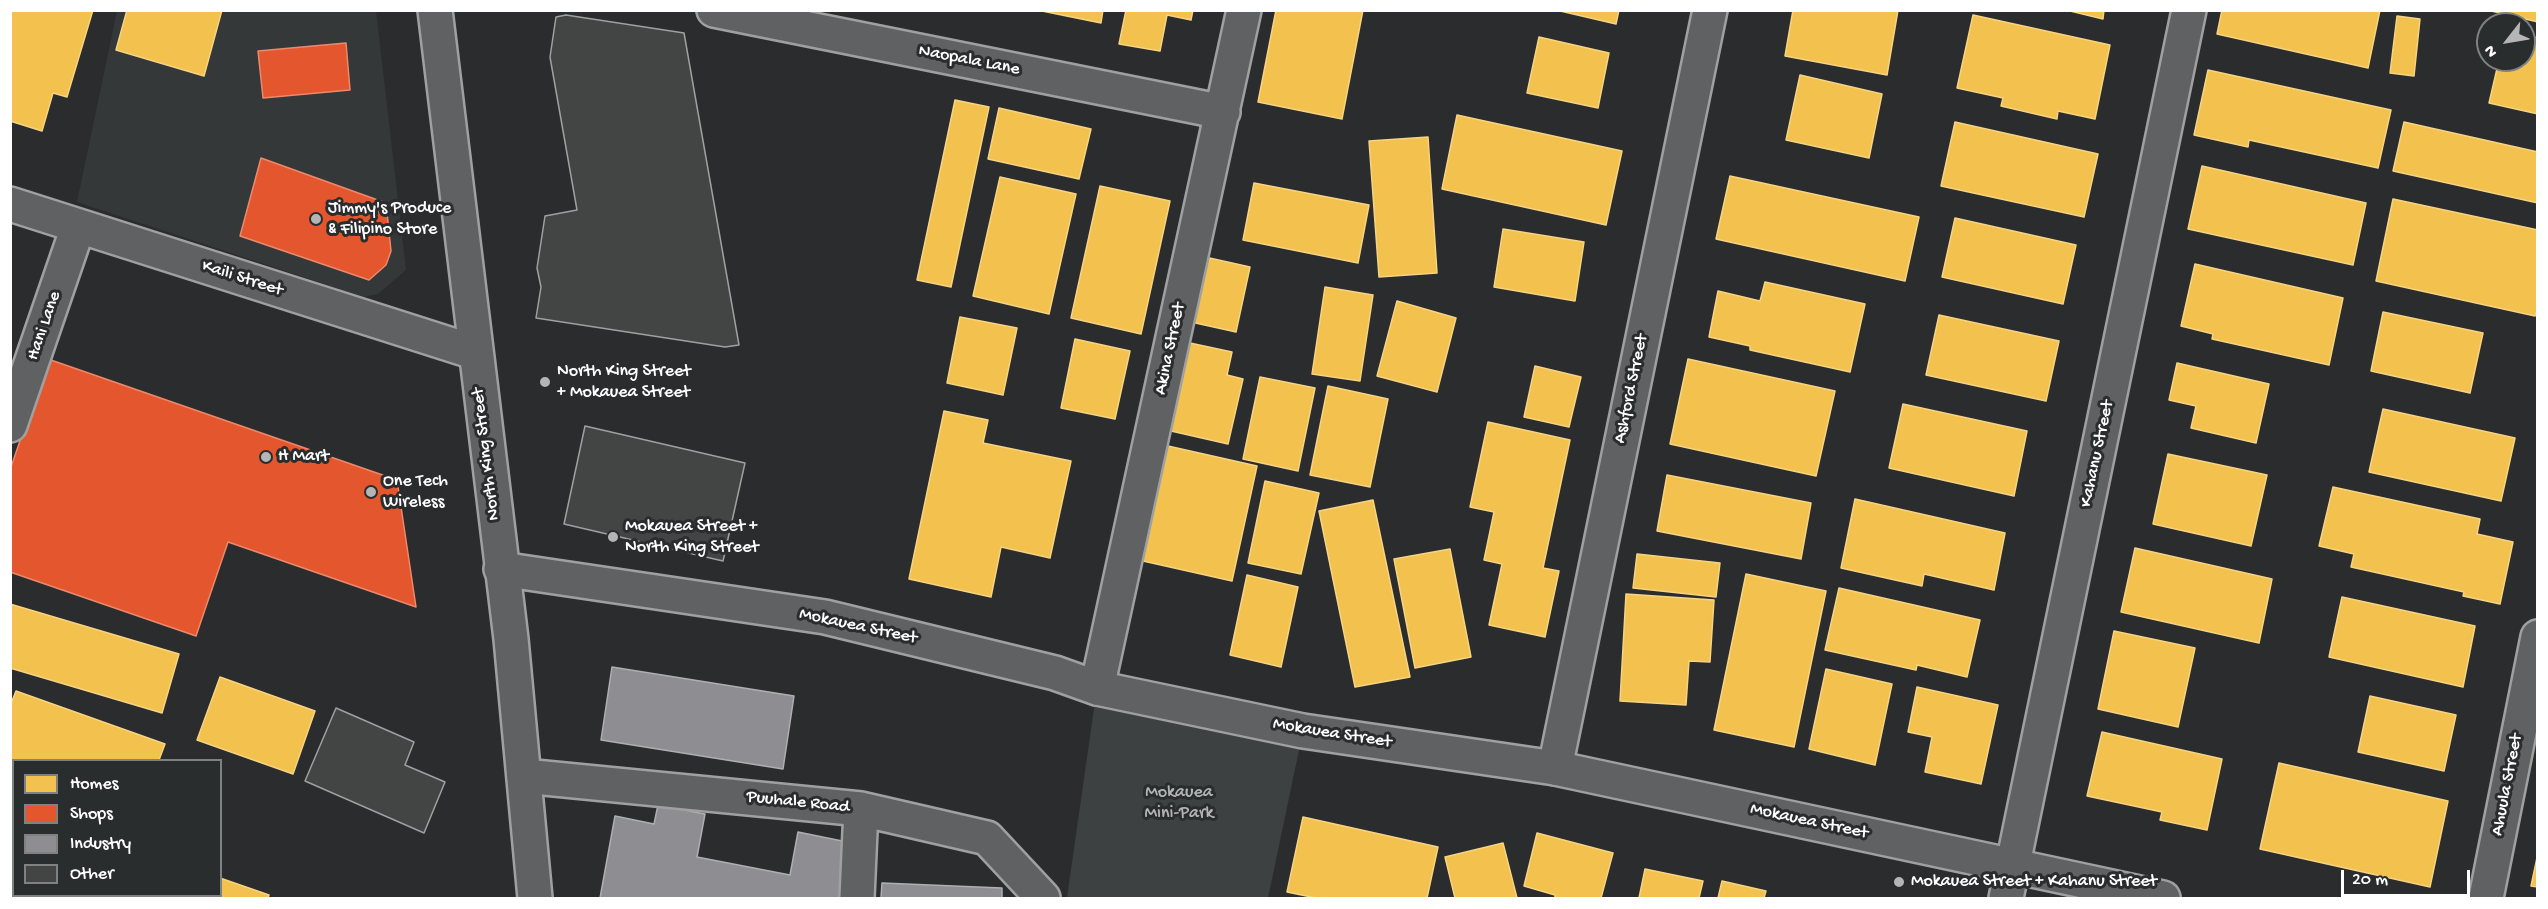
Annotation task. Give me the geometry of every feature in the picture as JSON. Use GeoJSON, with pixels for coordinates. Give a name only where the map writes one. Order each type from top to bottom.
{"type":"FeatureCollection","features":[{"type":"Feature","properties":{"kind":"street","name":"North King Street"},"geometry":{"type":"LineString","coordinates":[[435,10],[474,352],[511,639],[535,898]]}},
{"type":"Feature","properties":{"kind":"street","name":"Naopala Lane"},"geometry":{"type":"LineString","coordinates":[[714,10],[1223,112]]}},
{"type":"Feature","properties":{"kind":"street","name":"Akina Street"},"geometry":{"type":"LineString","coordinates":[[1096,688],[1244,10]]}},
{"type":"Feature","properties":{"kind":"street","name":"Ashford Street"},"geometry":{"type":"LineString","coordinates":[[1555,768],[1710,10]]}},
{"type":"Feature","properties":{"kind":"street","name":"Kahanu Street"},"geometry":{"type":"LineString","coordinates":[[2006,898],[2189,10]]}},
{"type":"Feature","properties":{"kind":"street","name":"Kaili Street"},"geometry":{"type":"LineString","coordinates":[[10,204],[474,352]]}},
{"type":"Feature","properties":{"kind":"street","name":"Hani Lane"},"geometry":{"type":"LineString","coordinates":[[10,425],[78,227]]}},
{"type":"Feature","properties":{"kind":"street","name":"Mokauea Street"},"geometry":{"type":"LineString","coordinates":[[501,568],[825,617],[1055,673],[1096,688],[1304,731],[1555,768],[2163,898]]}},
{"type":"Feature","properties":{"kind":"street","name":"Ahuula Street"},"geometry":{"type":"LineString","coordinates":[[2486,898],[2538,637]]}},
{"type":"Feature","properties":{"kind":"street","name":"Puuhale Road"},"geometry":{"type":"LineString","coordinates":[[524,776],[861,809],[987,838],[1043,898]]}},
{"type":"Feature","properties":{"kind":"street"},"geometry":{"type":"LineString","coordinates":[[857,898],[861,809]]}},
{"type":"Feature","properties":{"kind":"shaded area"},"geometry":{"type":"Polygon","coordinates":[[[117,11],[376,11],[406,270],[378,294],[364,297],[77,202],[117,11]]]}},
{"type":"Feature","properties":{"kind":"green space","name":"Mokauea Mini-Park"},"geometry":{"type":"Polygon","coordinates":[[[1097,688],[1303,731],[1268,898],[1067,898],[1097,688]]]}},
{"type":"Feature","properties":{"kind":"building: Homes"},"geometry":{"type":"Polygon","coordinates":[[[10,10],[93,10],[67,97],[53,93],[42,131],[10,121],[10,10]]]}},
{"type":"Feature","properties":{"kind":"building: Homes"},"geometry":{"type":"Polygon","coordinates":[[[127,10],[222,10],[204,76],[116,50],[127,10]]]}},
{"type":"Feature","properties":{"kind":"building: Homes"},"geometry":{"type":"Polygon","coordinates":[[[1037,10],[1103,10],[1101,23],[1037,10]]]}},
{"type":"Feature","properties":{"kind":"building: Homes"},"geometry":{"type":"Polygon","coordinates":[[[1126,10],[1193,10],[1191,20],[1167,15],[1160,51],[1119,44],[1126,10]]]}},
{"type":"Feature","properties":{"kind":"building: Homes"},"geometry":{"type":"Polygon","coordinates":[[[1276,10],[1363,10],[1342,119],[1258,102],[1276,10]]]}},
{"type":"Feature","properties":{"kind":"building: Homes"},"geometry":{"type":"Polygon","coordinates":[[[1556,10],[1619,10],[1616,24],[1556,10]]]}},
{"type":"Feature","properties":{"kind":"building: Homes"},"geometry":{"type":"Polygon","coordinates":[[[1793,10],[1898,10],[1887,75],[1785,56],[1793,10]]]}},
{"type":"Feature","properties":{"kind":"building: Homes"},"geometry":{"type":"Polygon","coordinates":[[[2066,10],[2104,10],[2103,19],[2066,10]]]}},
{"type":"Feature","properties":{"kind":"building: Homes"},"geometry":{"type":"Polygon","coordinates":[[[2222,10],[2380,10],[2368,68],[2217,34],[2222,10]]]}},
{"type":"Feature","properties":{"kind":"building: Homes"},"geometry":{"type":"Polygon","coordinates":[[[2487,10],[2538,10],[2538,22],[2536,22],[2536,12],[2487,10]]]}},
{"type":"Feature","properties":{"kind":"building: Homes"},"geometry":{"type":"Polygon","coordinates":[[[1973,15],[2110,45],[2095,119],[2058,111],[2057,119],[2001,106],[2003,98],[1957,88],[1973,15]]]}},
{"type":"Feature","properties":{"kind":"building: Homes"},"geometry":{"type":"Polygon","coordinates":[[[2397,16],[2420,19],[2414,76],[2390,73],[2397,16]]]}},
{"type":"Feature","properties":{"kind":"building: Homes"},"geometry":{"type":"Polygon","coordinates":[[[1539,37],[1609,53],[1598,108],[1527,93],[1539,37]]]}},
{"type":"Feature","properties":{"kind":"building: Homes"},"geometry":{"type":"Polygon","coordinates":[[[2536,38],[2538,38],[2538,114],[2489,103],[2496,72],[2536,72],[2536,38]]]}},
{"type":"Feature","properties":{"kind":"building: Homes"},"geometry":{"type":"Polygon","coordinates":[[[2208,70],[2391,110],[2378,168],[2249,140],[2248,147],[2194,135],[2208,70]]]}},
{"type":"Feature","properties":{"kind":"building: Homes"},"geometry":{"type":"Polygon","coordinates":[[[1800,75],[1882,94],[1869,158],[1786,140],[1800,75]]]}},
{"type":"Feature","properties":{"kind":"building: Homes"},"geometry":{"type":"Polygon","coordinates":[[[955,100],[989,107],[951,287],[917,280],[955,100]]]}},
{"type":"Feature","properties":{"kind":"building: Homes"},"geometry":{"type":"Polygon","coordinates":[[[999,108],[1091,129],[1079,179],[988,159],[999,108]]]}},
{"type":"Feature","properties":{"kind":"building: Homes"},"geometry":{"type":"Polygon","coordinates":[[[1457,115],[1622,151],[1606,225],[1442,189],[1457,115]]]}},
{"type":"Feature","properties":{"kind":"building: Homes"},"geometry":{"type":"Polygon","coordinates":[[[1955,122],[2098,154],[2084,217],[1941,186],[1955,122]]]}},
{"type":"Feature","properties":{"kind":"building: Homes"},"geometry":{"type":"Polygon","coordinates":[[[2404,122],[2538,152],[2538,203],[2393,171],[2404,122]]]}},
{"type":"Feature","properties":{"kind":"building: Homes"},"geometry":{"type":"Polygon","coordinates":[[[1428,137],[1437,273],[1379,277],[1369,141],[1428,137]]]}},
{"type":"Feature","properties":{"kind":"building: Homes"},"geometry":{"type":"Polygon","coordinates":[[[2202,166],[2366,203],[2353,265],[2188,229],[2202,166]]]}},
{"type":"Feature","properties":{"kind":"building: Homes"},"geometry":{"type":"Polygon","coordinates":[[[1730,176],[1919,217],[1905,281],[1716,239],[1730,176]]]}},
{"type":"Feature","properties":{"kind":"building: Homes"},"geometry":{"type":"Polygon","coordinates":[[[1000,177],[1076,194],[1049,314],[973,296],[1000,177]]]}},
{"type":"Feature","properties":{"kind":"building: Homes"},"geometry":{"type":"Polygon","coordinates":[[[1254,183],[1369,205],[1358,263],[1243,240],[1254,183]]]}},
{"type":"Feature","properties":{"kind":"building: Homes"},"geometry":{"type":"Polygon","coordinates":[[[1100,186],[1170,201],[1141,334],[1071,318],[1100,186]]]}},
{"type":"Feature","properties":{"kind":"building: Homes"},"geometry":{"type":"Polygon","coordinates":[[[2393,199],[2538,230],[2538,307],[2535,316],[2376,281],[2393,199]]]}},
{"type":"Feature","properties":{"kind":"building: Homes"},"geometry":{"type":"Polygon","coordinates":[[[1955,218],[2076,245],[2063,304],[1942,277],[1955,218]]]}},
{"type":"Feature","properties":{"kind":"building: Homes"},"geometry":{"type":"Polygon","coordinates":[[[1503,229],[1584,242],[1575,301],[1494,287],[1503,229]]]}},
{"type":"Feature","properties":{"kind":"building: Homes"},"geometry":{"type":"Polygon","coordinates":[[[1205,257],[1250,267],[1236,332],[1191,322],[1205,257]]]}},
{"type":"Feature","properties":{"kind":"building: Homes"},"geometry":{"type":"Polygon","coordinates":[[[2195,264],[2343,298],[2329,365],[2212,339],[2213,334],[2181,326],[2195,264]]]}},
{"type":"Feature","properties":{"kind":"building: Homes"},"geometry":{"type":"Polygon","coordinates":[[[1765,282],[1865,304],[1850,372],[1750,350],[1750,346],[1709,337],[1718,291],[1760,301],[1765,282]]]}},
{"type":"Feature","properties":{"kind":"building: Homes"},"geometry":{"type":"Polygon","coordinates":[[[1325,287],[1373,295],[1360,381],[1312,374],[1325,287]]]}},
{"type":"Feature","properties":{"kind":"building: Homes"},"geometry":{"type":"Polygon","coordinates":[[[1397,301],[1456,318],[1437,392],[1377,376],[1397,301]]]}},
{"type":"Feature","properties":{"kind":"building: Homes"},"geometry":{"type":"Polygon","coordinates":[[[2383,312],[2483,333],[2470,393],[2371,371],[2383,312]]]}},
{"type":"Feature","properties":{"kind":"building: Homes"},"geometry":{"type":"Polygon","coordinates":[[[1939,315],[2059,341],[2046,401],[1926,375],[1939,315]]]}},
{"type":"Feature","properties":{"kind":"building: Homes"},"geometry":{"type":"Polygon","coordinates":[[[960,317],[1017,328],[1003,395],[947,383],[960,317]]]}},
{"type":"Feature","properties":{"kind":"building: Homes"},"geometry":{"type":"Polygon","coordinates":[[[1075,339],[1130,351],[1115,419],[1061,408],[1075,339]]]}},
{"type":"Feature","properties":{"kind":"building: Homes"},"geometry":{"type":"Polygon","coordinates":[[[1190,343],[1232,352],[1227,375],[1243,379],[1228,444],[1171,431],[1190,343]]]}},
{"type":"Feature","properties":{"kind":"building: Homes"},"geometry":{"type":"Polygon","coordinates":[[[1688,359],[1835,391],[1816,476],[1670,444],[1688,359]]]}},
{"type":"Feature","properties":{"kind":"building: Homes"},"geometry":{"type":"Polygon","coordinates":[[[2177,363],[2269,384],[2256,443],[2191,428],[2196,406],[2169,400],[2177,363]]]}},
{"type":"Feature","properties":{"kind":"building: Homes"},"geometry":{"type":"Polygon","coordinates":[[[1535,366],[1581,377],[1569,427],[1524,417],[1535,366]]]}},
{"type":"Feature","properties":{"kind":"building: Homes"},"geometry":{"type":"Polygon","coordinates":[[[1260,377],[1315,388],[1298,471],[1243,459],[1260,377]]]}},
{"type":"Feature","properties":{"kind":"building: Homes"},"geometry":{"type":"Polygon","coordinates":[[[1328,386],[1388,399],[1370,487],[1310,475],[1328,386]]]}},
{"type":"Feature","properties":{"kind":"building: Homes"},"geometry":{"type":"Polygon","coordinates":[[[1903,404],[2027,431],[2014,496],[1889,468],[1903,404]]]}},
{"type":"Feature","properties":{"kind":"building: Homes"},"geometry":{"type":"Polygon","coordinates":[[[2383,409],[2515,438],[2501,501],[2369,472],[2383,409]]]}},
{"type":"Feature","properties":{"kind":"building: Homes"},"geometry":{"type":"Polygon","coordinates":[[[944,411],[988,420],[983,443],[1071,461],[1050,558],[1001,547],[991,597],[909,579],[944,411]]]}},
{"type":"Feature","properties":{"kind":"building: Homes"},"geometry":{"type":"Polygon","coordinates":[[[1488,422],[1570,440],[1543,568],[1559,571],[1545,637],[1489,625],[1502,564],[1484,560],[1494,512],[1470,507],[1488,422]]]}},
{"type":"Feature","properties":{"kind":"building: Homes"},"geometry":{"type":"Polygon","coordinates":[[[1168,446],[1257,466],[1232,581],[1143,561],[1168,446]]]}},
{"type":"Feature","properties":{"kind":"building: Homes"},"geometry":{"type":"Polygon","coordinates":[[[2168,454],[2267,475],[2251,546],[2153,524],[2168,454]]]}},
{"type":"Feature","properties":{"kind":"building: Homes"},"geometry":{"type":"Polygon","coordinates":[[[1667,475],[1811,503],[1801,559],[1657,531],[1667,475]]]}},
{"type":"Feature","properties":{"kind":"building: Homes"},"geometry":{"type":"Polygon","coordinates":[[[1265,481],[1319,493],[1301,574],[1248,563],[1265,481]]]}},
{"type":"Feature","properties":{"kind":"building: Homes"},"geometry":{"type":"Polygon","coordinates":[[[2333,487],[2480,519],[2477,534],[2513,542],[2500,604],[2463,596],[2464,592],[2351,567],[2354,554],[2319,546],[2333,487]]]}},
{"type":"Feature","properties":{"kind":"building: Homes"},"geometry":{"type":"Polygon","coordinates":[[[1855,499],[2005,533],[1994,590],[1924,574],[1922,586],[1841,568],[1855,499]]]}},
{"type":"Feature","properties":{"kind":"building: Homes"},"geometry":{"type":"Polygon","coordinates":[[[1373,500],[1410,677],[1355,687],[1319,511],[1373,500]]]}},
{"type":"Feature","properties":{"kind":"building: Homes"},"geometry":{"type":"Polygon","coordinates":[[[2135,548],[2272,579],[2259,643],[2121,612],[2135,548]]]}},
{"type":"Feature","properties":{"kind":"building: Homes"},"geometry":{"type":"Polygon","coordinates":[[[1450,549],[1471,657],[1415,668],[1394,559],[1450,549]]]}},
{"type":"Feature","properties":{"kind":"building: Homes"},"geometry":{"type":"Polygon","coordinates":[[[1637,554],[1720,563],[1716,597],[1633,588],[1637,554]]]}},
{"type":"Feature","properties":{"kind":"building: Homes"},"geometry":{"type":"Polygon","coordinates":[[[1746,574],[1826,591],[1794,747],[1714,730],[1746,574]]]}},
{"type":"Feature","properties":{"kind":"building: Homes"},"geometry":{"type":"Polygon","coordinates":[[[1247,575],[1298,587],[1281,667],[1230,655],[1247,575]]]}},
{"type":"Feature","properties":{"kind":"building: Homes"},"geometry":{"type":"Polygon","coordinates":[[[1839,588],[1980,620],[1967,677],[1917,665],[1916,670],[1825,650],[1839,588]]]}},
{"type":"Feature","properties":{"kind":"building: Homes"},"geometry":{"type":"Polygon","coordinates":[[[1626,594],[1714,600],[1710,662],[1689,661],[1686,705],[1620,701],[1626,594]]]}},
{"type":"Feature","properties":{"kind":"building: Homes"},"geometry":{"type":"Polygon","coordinates":[[[2342,597],[2475,626],[2463,687],[2329,657],[2342,597]]]}},
{"type":"Feature","properties":{"kind":"building: Homes"},"geometry":{"type":"Polygon","coordinates":[[[10,604],[179,654],[162,713],[10,668],[10,604]]]}},
{"type":"Feature","properties":{"kind":"building: Homes"},"geometry":{"type":"Polygon","coordinates":[[[2114,631],[2195,648],[2178,727],[2098,709],[2114,631]]]}},
{"type":"Feature","properties":{"kind":"building: Homes"},"geometry":{"type":"Polygon","coordinates":[[[1826,669],[1892,684],[1875,765],[1809,749],[1826,669]]]}},
{"type":"Feature","properties":{"kind":"building: Homes"},"geometry":{"type":"Polygon","coordinates":[[[220,677],[315,711],[293,774],[197,740],[220,677]]]}},
{"type":"Feature","properties":{"kind":"building: Homes"},"geometry":{"type":"Polygon","coordinates":[[[1917,687],[1998,705],[1981,784],[1925,772],[1932,737],[1908,732],[1917,687]]]}},
{"type":"Feature","properties":{"kind":"building: Homes"},"geometry":{"type":"Polygon","coordinates":[[[16,691],[165,744],[159,759],[12,759],[12,774],[10,774],[10,706],[16,691]]]}},
{"type":"Feature","properties":{"kind":"building: Homes"},"geometry":{"type":"Polygon","coordinates":[[[2370,696],[2456,715],[2444,771],[2358,752],[2370,696]]]}},
{"type":"Feature","properties":{"kind":"building: Homes"},"geometry":{"type":"Polygon","coordinates":[[[2102,732],[2222,759],[2207,830],[2160,820],[2162,812],[2087,796],[2102,732]]]}},
{"type":"Feature","properties":{"kind":"building: Homes"},"geometry":{"type":"Polygon","coordinates":[[[2279,763],[2448,801],[2430,887],[2260,849],[2279,763]]]}},
{"type":"Feature","properties":{"kind":"building: Homes"},"geometry":{"type":"Polygon","coordinates":[[[1303,817],[1438,847],[1427,898],[1316,898],[1287,892],[1303,817]]]}},
{"type":"Feature","properties":{"kind":"building: Homes"},"geometry":{"type":"Polygon","coordinates":[[[1537,833],[1613,853],[1601,898],[1555,898],[1555,895],[1524,886],[1537,833]]]}},
{"type":"Feature","properties":{"kind":"building: Homes"},"geometry":{"type":"Polygon","coordinates":[[[1503,843],[1517,898],[1455,898],[1445,857],[1503,843]]]}},
{"type":"Feature","properties":{"kind":"building: Homes"},"geometry":{"type":"Polygon","coordinates":[[[2538,853],[2538,887],[2531,886],[2538,853]]]}},
{"type":"Feature","properties":{"kind":"building: Homes"},"geometry":{"type":"Polygon","coordinates":[[[12,869],[12,897],[94,897],[10,898],[12,869]]]}},
{"type":"Feature","properties":{"kind":"building: Homes"},"geometry":{"type":"Polygon","coordinates":[[[1645,869],[1703,881],[1699,898],[1639,898],[1645,869]]]}},
{"type":"Feature","properties":{"kind":"building: Homes"},"geometry":{"type":"Polygon","coordinates":[[[222,879],[269,895],[268,898],[199,898],[222,897],[222,879]]]}},
{"type":"Feature","properties":{"kind":"building: Homes"},"geometry":{"type":"Polygon","coordinates":[[[1722,881],[1766,891],[1764,898],[1718,898],[1722,881]]]}},
{"type":"Feature","properties":{"kind":"building: Homes"},"geometry":{"type":"Polygon","coordinates":[[[116,897],[182,897],[181,898],[116,897]]]}},
{"type":"Feature","properties":{"kind":"building: Shops"},"geometry":{"type":"Polygon","coordinates":[[[346,43],[350,90],[263,98],[258,51],[346,43]]]}},
{"type":"Feature","properties":{"kind":"building: Shops","name":"Jimmy's Produce & Filipino Store"},"geometry":{"type":"Polygon","coordinates":[[[261,158],[386,203],[391,251],[386,265],[369,280],[240,236],[261,158]]]}},
{"type":"Feature","properties":{"kind":"building: Shops"},"geometry":{"type":"Polygon","coordinates":[[[48,359],[397,480],[416,607],[228,542],[196,636],[10,572],[10,470],[48,359]]]}},
{"type":"Feature","properties":{"kind":"building: Industry"},"geometry":{"type":"Polygon","coordinates":[[[612,667],[794,696],[783,769],[601,740],[612,667]]]}},
{"type":"Feature","properties":{"kind":"building: Industry"},"geometry":{"type":"Polygon","coordinates":[[[658,805],[705,814],[697,857],[790,875],[798,832],[852,843],[842,898],[600,898],[615,816],[654,824],[658,805]]]}},
{"type":"Feature","properties":{"kind":"building: Industry"},"geometry":{"type":"Polygon","coordinates":[[[882,883],[1002,888],[1002,898],[881,898],[882,883]]]}},
{"type":"Feature","properties":{"kind":"building: Other"},"geometry":{"type":"Polygon","coordinates":[[[566,15],[684,33],[739,345],[725,347],[536,318],[541,287],[537,268],[545,216],[577,210],[550,57],[556,17],[566,15]]]}},
{"type":"Feature","properties":{"kind":"building: Other"},"geometry":{"type":"Polygon","coordinates":[[[585,426],[745,463],[723,561],[564,524],[585,426]]]}},
{"type":"Feature","properties":{"kind":"building: Other"},"geometry":{"type":"Polygon","coordinates":[[[336,708],[414,742],[405,765],[445,782],[424,833],[305,781],[336,708]]]}},
{"type":"Feature","properties":{"kind":"place","name":"Jimmy's Produce & Filipino Store"},"geometry":{"type":"Point","coordinates":[316,219]}},
{"type":"Feature","properties":{"kind":"place","name":"North King Street + Mokauea Street"},"geometry":{"type":"Point","coordinates":[545,382]}},
{"type":"Feature","properties":{"kind":"place","name":"H Mart"},"geometry":{"type":"Point","coordinates":[266,457]}},
{"type":"Feature","properties":{"kind":"place","name":"One Tech Wireless"},"geometry":{"type":"Point","coordinates":[371,492]}},
{"type":"Feature","properties":{"kind":"place","name":"Mokauea Street + North King Street"},"geometry":{"type":"Point","coordinates":[613,537]}},
{"type":"Feature","properties":{"kind":"place","name":"Mokauea Street + Kahanu Street"},"geometry":{"type":"Point","coordinates":[1899,882]}}]}
